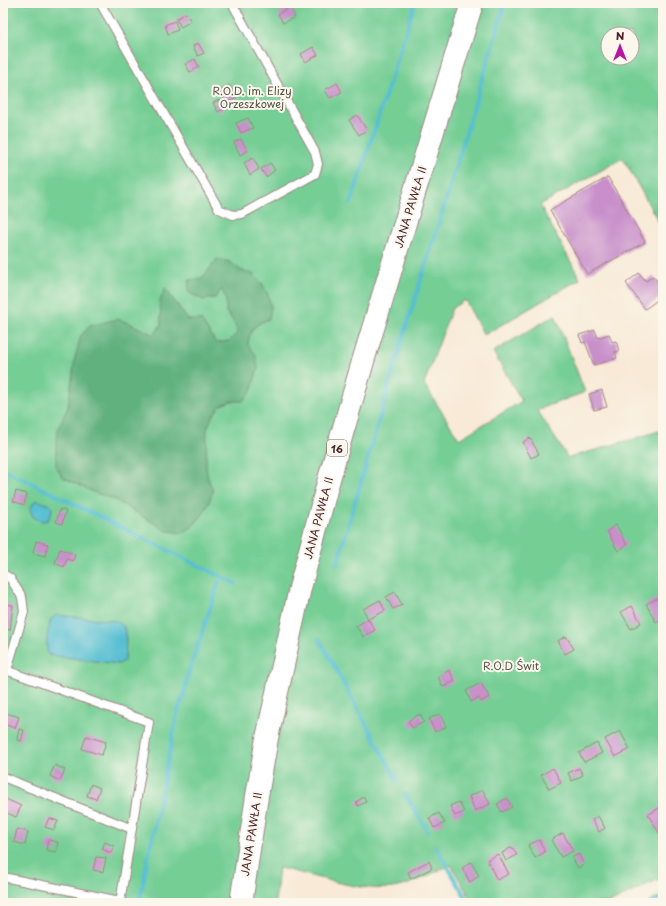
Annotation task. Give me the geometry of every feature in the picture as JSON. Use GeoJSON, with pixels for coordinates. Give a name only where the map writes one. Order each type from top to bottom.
{"type":"FeatureCollection","features":[{"type":"Feature","properties":{"kind":"main road","name":"JANA PAWŁA II"},"geometry":{"type":"LineString","coordinates":[[241,903],[267,738],[300,588],[328,479],[472,3]]}},
{"type":"Feature","properties":{"kind":"lane"},"geometry":{"type":"LineString","coordinates":[[100,3],[220,209],[233,215],[242,214],[315,174],[318,164],[315,152],[232,3]]}},
{"type":"Feature","properties":{"kind":"lane"},"geometry":{"type":"LineString","coordinates":[[3,574],[10,578],[22,597],[24,612],[5,669],[149,722],[120,902],[3,877]]}},
{"type":"Feature","properties":{"kind":"lane"},"geometry":{"type":"LineString","coordinates":[[3,777],[132,829]]}},
{"type":"Feature","properties":{"kind":"green space"},"geometry":{"type":"Polygon","coordinates":[[[3,3],[663,3],[663,230],[623,158],[540,205],[580,279],[484,335],[465,300],[452,308],[424,384],[459,439],[522,401],[493,352],[555,315],[585,392],[537,410],[568,458],[663,430],[663,877],[609,903],[473,903],[451,865],[417,881],[392,888],[360,887],[343,884],[279,868],[275,903],[3,903],[3,3]]]}},
{"type":"Feature","properties":{"kind":"green space"},"geometry":{"type":"Polygon","coordinates":[[[217,259],[230,262],[240,270],[253,274],[262,283],[268,295],[271,307],[269,319],[256,326],[250,335],[248,345],[256,355],[258,368],[251,392],[243,401],[231,401],[220,406],[212,417],[207,429],[206,466],[208,478],[213,491],[209,503],[203,514],[192,527],[182,533],[167,531],[115,500],[93,492],[62,477],[56,466],[56,441],[58,429],[68,407],[75,358],[81,335],[90,326],[117,319],[154,335],[161,325],[160,301],[165,288],[188,320],[201,320],[216,343],[229,341],[238,332],[233,321],[226,312],[226,300],[222,289],[215,298],[203,300],[188,292],[189,280],[202,278],[217,259]]]}},
{"type":"Feature","properties":{"kind":"water"},"geometry":{"type":"Polygon","coordinates":[[[36,500],[50,505],[52,508],[48,520],[41,521],[33,517],[30,510],[36,500]]]}},
{"type":"Feature","properties":{"kind":"water"},"geometry":{"type":"Polygon","coordinates":[[[56,615],[117,621],[124,627],[126,637],[125,660],[119,664],[48,655],[48,632],[51,619],[56,615]]]}},
{"type":"Feature","properties":{"kind":"building"},"geometry":{"type":"Polygon","coordinates":[[[290,7],[295,17],[283,23],[278,14],[290,7]]]}},
{"type":"Feature","properties":{"kind":"building"},"geometry":{"type":"Polygon","coordinates":[[[186,13],[191,21],[181,27],[176,19],[186,13]]]}},
{"type":"Feature","properties":{"kind":"building"},"geometry":{"type":"Polygon","coordinates":[[[175,21],[178,30],[168,34],[165,25],[175,21]]]}},
{"type":"Feature","properties":{"kind":"building"},"geometry":{"type":"Polygon","coordinates":[[[198,43],[204,53],[198,56],[193,46],[198,43]]]}},
{"type":"Feature","properties":{"kind":"building"},"geometry":{"type":"Polygon","coordinates":[[[313,47],[318,55],[305,62],[301,54],[313,47]]]}},
{"type":"Feature","properties":{"kind":"building"},"geometry":{"type":"Polygon","coordinates":[[[195,59],[199,67],[190,72],[185,64],[195,59]]]}},
{"type":"Feature","properties":{"kind":"building"},"geometry":{"type":"Polygon","coordinates":[[[337,83],[342,92],[330,98],[325,90],[337,83]]]}},
{"type":"Feature","properties":{"kind":"building"},"geometry":{"type":"Polygon","coordinates":[[[229,85],[237,97],[226,103],[219,91],[229,85]]]}},
{"type":"Feature","properties":{"kind":"building"},"geometry":{"type":"Polygon","coordinates":[[[219,100],[224,109],[218,112],[213,103],[219,100]]]}},
{"type":"Feature","properties":{"kind":"building"},"geometry":{"type":"Polygon","coordinates":[[[357,115],[367,130],[359,135],[349,120],[357,115]]]}},
{"type":"Feature","properties":{"kind":"building"},"geometry":{"type":"Polygon","coordinates":[[[248,118],[253,128],[241,133],[236,123],[248,118]]]}},
{"type":"Feature","properties":{"kind":"building"},"geometry":{"type":"Polygon","coordinates":[[[241,139],[248,151],[240,155],[234,142],[241,139]]]}},
{"type":"Feature","properties":{"kind":"building"},"geometry":{"type":"Polygon","coordinates":[[[253,158],[259,169],[250,175],[244,163],[253,158]]]}},
{"type":"Feature","properties":{"kind":"building"},"geometry":{"type":"Polygon","coordinates":[[[270,163],[275,170],[266,177],[261,169],[270,163]]]}},
{"type":"Feature","properties":{"kind":"building"},"geometry":{"type":"Polygon","coordinates":[[[608,177],[645,242],[587,274],[550,210],[608,177]]]}},
{"type":"Feature","properties":{"kind":"building"},"geometry":{"type":"Polygon","coordinates":[[[639,273],[646,281],[653,276],[663,289],[663,296],[645,309],[626,283],[639,273]]]}},
{"type":"Feature","properties":{"kind":"building"},"geometry":{"type":"Polygon","coordinates":[[[595,330],[598,338],[609,334],[612,342],[616,341],[619,351],[615,352],[617,358],[594,365],[585,342],[582,343],[579,335],[595,330]]]}},
{"type":"Feature","properties":{"kind":"building"},"geometry":{"type":"Polygon","coordinates":[[[602,390],[607,407],[594,410],[589,394],[602,390]]]}},
{"type":"Feature","properties":{"kind":"building"},"geometry":{"type":"Polygon","coordinates":[[[530,438],[539,454],[531,458],[523,442],[530,438]]]}},
{"type":"Feature","properties":{"kind":"building"},"geometry":{"type":"Polygon","coordinates":[[[16,491],[27,494],[24,505],[13,501],[16,491]]]}},
{"type":"Feature","properties":{"kind":"building"},"geometry":{"type":"Polygon","coordinates":[[[60,509],[66,511],[62,524],[56,522],[60,509]]]}},
{"type":"Feature","properties":{"kind":"building"},"geometry":{"type":"Polygon","coordinates":[[[616,525],[627,545],[618,551],[607,531],[616,525]]]}},
{"type":"Feature","properties":{"kind":"building"},"geometry":{"type":"Polygon","coordinates":[[[36,541],[48,544],[45,556],[33,553],[36,541]]]}},
{"type":"Feature","properties":{"kind":"building"},"geometry":{"type":"Polygon","coordinates":[[[60,549],[75,554],[73,561],[67,559],[64,567],[55,563],[60,549]]]}},
{"type":"Feature","properties":{"kind":"building"},"geometry":{"type":"Polygon","coordinates":[[[395,592],[402,605],[393,609],[386,597],[395,592]]]}},
{"type":"Feature","properties":{"kind":"building"},"geometry":{"type":"Polygon","coordinates":[[[658,598],[663,609],[663,618],[656,622],[646,604],[658,598]]]}},
{"type":"Feature","properties":{"kind":"building"},"geometry":{"type":"Polygon","coordinates":[[[380,600],[385,611],[368,619],[363,609],[380,600]]]}},
{"type":"Feature","properties":{"kind":"building"},"geometry":{"type":"Polygon","coordinates":[[[3,604],[13,605],[10,630],[3,629],[3,604]]]}},
{"type":"Feature","properties":{"kind":"building"},"geometry":{"type":"Polygon","coordinates":[[[632,606],[641,623],[631,629],[621,612],[632,606]]]}},
{"type":"Feature","properties":{"kind":"building"},"geometry":{"type":"Polygon","coordinates":[[[368,619],[375,630],[363,637],[356,626],[368,619]]]}},
{"type":"Feature","properties":{"kind":"building"},"geometry":{"type":"Polygon","coordinates":[[[566,636],[574,649],[565,654],[558,641],[566,636]]]}},
{"type":"Feature","properties":{"kind":"building"},"geometry":{"type":"Polygon","coordinates":[[[449,670],[455,681],[443,687],[438,677],[449,670]]]}},
{"type":"Feature","properties":{"kind":"building"},"geometry":{"type":"Polygon","coordinates":[[[481,683],[489,697],[481,702],[479,698],[471,702],[466,691],[481,683]]]}},
{"type":"Feature","properties":{"kind":"building"},"geometry":{"type":"Polygon","coordinates":[[[3,712],[19,717],[15,728],[3,724],[3,712]]]}},
{"type":"Feature","properties":{"kind":"building"},"geometry":{"type":"Polygon","coordinates":[[[420,714],[424,722],[412,728],[408,721],[420,714]]]}},
{"type":"Feature","properties":{"kind":"building"},"geometry":{"type":"Polygon","coordinates":[[[440,714],[446,727],[435,732],[429,719],[440,714]]]}},
{"type":"Feature","properties":{"kind":"building"},"geometry":{"type":"Polygon","coordinates":[[[19,729],[24,730],[21,741],[17,740],[19,729]]]}},
{"type":"Feature","properties":{"kind":"building"},"geometry":{"type":"Polygon","coordinates":[[[620,731],[630,749],[615,757],[605,739],[620,731]]]}},
{"type":"Feature","properties":{"kind":"building"},"geometry":{"type":"Polygon","coordinates":[[[86,736],[106,742],[102,755],[82,749],[86,736]]]}},
{"type":"Feature","properties":{"kind":"building"},"geometry":{"type":"Polygon","coordinates":[[[597,743],[602,753],[584,762],[579,753],[597,743]]]}},
{"type":"Feature","properties":{"kind":"building"},"geometry":{"type":"Polygon","coordinates":[[[55,765],[65,770],[60,781],[50,776],[55,765]]]}},
{"type":"Feature","properties":{"kind":"building"},"geometry":{"type":"Polygon","coordinates":[[[553,768],[561,783],[549,789],[541,775],[553,768]]]}},
{"type":"Feature","properties":{"kind":"building"},"geometry":{"type":"Polygon","coordinates":[[[579,768],[583,775],[572,781],[568,773],[579,768]]]}},
{"type":"Feature","properties":{"kind":"building"},"geometry":{"type":"Polygon","coordinates":[[[91,784],[100,788],[96,799],[87,796],[91,784]]]}},
{"type":"Feature","properties":{"kind":"building"},"geometry":{"type":"Polygon","coordinates":[[[483,790],[490,804],[475,811],[469,796],[483,790]]]}},
{"type":"Feature","properties":{"kind":"building"},"geometry":{"type":"Polygon","coordinates":[[[364,797],[366,802],[358,806],[356,802],[364,797]]]}},
{"type":"Feature","properties":{"kind":"building"},"geometry":{"type":"Polygon","coordinates":[[[507,798],[512,807],[502,812],[497,804],[507,798]]]}},
{"type":"Feature","properties":{"kind":"building"},"geometry":{"type":"Polygon","coordinates":[[[6,799],[21,806],[16,817],[3,811],[3,805],[6,799]]]}},
{"type":"Feature","properties":{"kind":"building"},"geometry":{"type":"Polygon","coordinates":[[[459,802],[464,812],[455,816],[450,806],[459,802]]]}},
{"type":"Feature","properties":{"kind":"building"},"geometry":{"type":"Polygon","coordinates":[[[662,806],[663,809],[663,839],[648,815],[662,806]]]}},
{"type":"Feature","properties":{"kind":"building"},"geometry":{"type":"Polygon","coordinates":[[[439,813],[445,823],[434,828],[429,818],[439,813]]]}},
{"type":"Feature","properties":{"kind":"building"},"geometry":{"type":"Polygon","coordinates":[[[598,816],[605,828],[599,832],[592,820],[598,816]]]}},
{"type":"Feature","properties":{"kind":"building"},"geometry":{"type":"Polygon","coordinates":[[[49,818],[58,821],[54,830],[45,827],[49,818]]]}},
{"type":"Feature","properties":{"kind":"building"},"geometry":{"type":"Polygon","coordinates":[[[17,829],[28,832],[25,845],[14,842],[17,829]]]}},
{"type":"Feature","properties":{"kind":"building"},"geometry":{"type":"Polygon","coordinates":[[[563,833],[573,851],[561,857],[551,840],[563,833]]]}},
{"type":"Feature","properties":{"kind":"building"},"geometry":{"type":"Polygon","coordinates":[[[48,840],[58,842],[56,852],[46,850],[48,840]]]}},
{"type":"Feature","properties":{"kind":"building"},"geometry":{"type":"Polygon","coordinates":[[[539,840],[545,852],[535,858],[528,845],[539,840]]]}},
{"type":"Feature","properties":{"kind":"building"},"geometry":{"type":"Polygon","coordinates":[[[105,842],[114,846],[111,853],[102,849],[105,842]]]}},
{"type":"Feature","properties":{"kind":"building"},"geometry":{"type":"Polygon","coordinates":[[[512,847],[517,855],[506,861],[502,853],[512,847]]]}},
{"type":"Feature","properties":{"kind":"building"},"geometry":{"type":"Polygon","coordinates":[[[498,854],[509,874],[497,880],[487,860],[498,854]]]}},
{"type":"Feature","properties":{"kind":"building"},"geometry":{"type":"Polygon","coordinates":[[[579,854],[584,865],[578,868],[572,857],[579,854]]]}},
{"type":"Feature","properties":{"kind":"building"},"geometry":{"type":"Polygon","coordinates":[[[96,857],[106,858],[103,872],[93,870],[96,857]]]}},
{"type":"Feature","properties":{"kind":"building"},"geometry":{"type":"Polygon","coordinates":[[[429,861],[432,868],[411,879],[408,872],[429,861]]]}},
{"type":"Feature","properties":{"kind":"building"},"geometry":{"type":"Polygon","coordinates":[[[471,862],[479,876],[470,882],[462,868],[471,862]]]}},
{"type":"Feature","properties":{"kind":"waterway"},"geometry":{"type":"LineString","coordinates":[[351,203],[415,3]]}},
{"type":"Feature","properties":{"kind":"waterway"},"geometry":{"type":"LineString","coordinates":[[337,564],[404,334],[505,3]]}},
{"type":"Feature","properties":{"kind":"waterway"},"geometry":{"type":"LineString","coordinates":[[3,469],[236,584]]}},
{"type":"Feature","properties":{"kind":"waterway"},"geometry":{"type":"LineString","coordinates":[[139,903],[178,710],[184,694],[189,671],[219,582]]}},
{"type":"Feature","properties":{"kind":"waterway"},"geometry":{"type":"LineString","coordinates":[[319,639],[397,780]]}},
{"type":"Feature","properties":{"kind":"waterway"},"geometry":{"type":"LineString","coordinates":[[405,794],[428,832]]}},
{"type":"Feature","properties":{"kind":"waterway"},"geometry":{"type":"LineString","coordinates":[[436,847],[469,903]]}},
{"type":"Feature","properties":{"kind":"waterway"},"geometry":{"type":"LineString","coordinates":[[650,903],[662,897],[663,898]]}},
{"type":"Feature","properties":{"kind":"park label","name":"R.O.D. im. Elizy Orzeszkowej"},"geometry":{"type":"Point","coordinates":[252,96]}},
{"type":"Feature","properties":{"kind":"park label","name":"R.O.D Świt"},"geometry":{"type":"Point","coordinates":[511,665]}}]}
